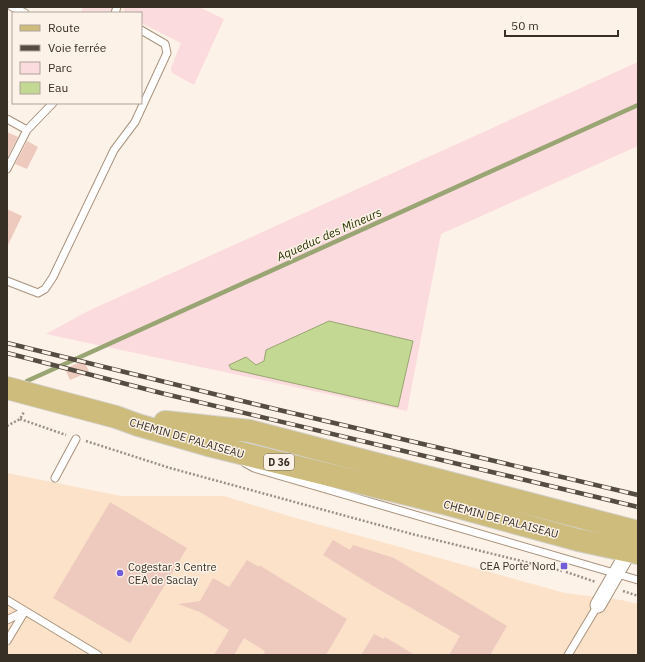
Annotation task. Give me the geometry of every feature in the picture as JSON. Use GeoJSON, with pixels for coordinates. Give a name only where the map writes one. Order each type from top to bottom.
{"type":"FeatureCollection","features":[{"type":"Feature","properties":{"kind":"main road","name":"D 36"},"geometry":{"type":"LineString","coordinates":[[7,388],[116,417]]}},
{"type":"Feature","properties":{"kind":"main road","name":"CHEMIN DE PALAISEAU"},"geometry":{"type":"LineString","coordinates":[[116,417],[138,425],[217,447],[443,503],[578,540],[636,540]]}},
{"type":"Feature","properties":{"kind":"main road","name":"CHEMIN DE PALAISEAU"},"geometry":{"type":"LineString","coordinates":[[116,417],[250,431],[636,540]]}},
{"type":"Feature","properties":{"kind":"street"},"geometry":{"type":"LineString","coordinates":[[598,605],[636,540]]}},
{"type":"Feature","properties":{"kind":"lane"},"geometry":{"type":"LineString","coordinates":[[12,7],[23,12]]}},
{"type":"Feature","properties":{"kind":"lane"},"geometry":{"type":"LineString","coordinates":[[7,281],[38,293],[45,289],[53,277],[114,150],[135,122],[167,53],[165,44],[142,31]]}},
{"type":"Feature","properties":{"kind":"lane"},"geometry":{"type":"LineString","coordinates":[[7,169],[27,130],[53,104]]}},
{"type":"Feature","properties":{"kind":"lane"},"geometry":{"type":"LineString","coordinates":[[7,119],[27,130]]}},
{"type":"Feature","properties":{"kind":"lane"},"geometry":{"type":"LineString","coordinates":[[54,478],[76,438]]}},
{"type":"Feature","properties":{"kind":"lane"},"geometry":{"type":"LineString","coordinates":[[217,447],[254,468],[612,581],[638,580]]}},
{"type":"Feature","properties":{"kind":"lane"},"geometry":{"type":"LineString","coordinates":[[7,600],[98,655]]}},
{"type":"Feature","properties":{"kind":"lane"},"geometry":{"type":"LineString","coordinates":[[568,655],[598,605]]}},
{"type":"Feature","properties":{"kind":"lane"},"geometry":{"type":"LineString","coordinates":[[7,620],[25,611]]}},
{"type":"Feature","properties":{"kind":"lane"},"geometry":{"type":"LineString","coordinates":[[7,641],[25,611]]}},
{"type":"Feature","properties":{"kind":"path"},"geometry":{"type":"LineString","coordinates":[[7,426],[20,419],[170,468],[412,534],[564,571],[612,581],[638,596]]}},
{"type":"Feature","properties":{"kind":"shaded area"},"geometry":{"type":"Polygon","coordinates":[[[7,473],[121,496],[224,496],[292,517],[565,593],[621,600],[638,604],[638,655],[7,655],[7,473]]]}},
{"type":"Feature","properties":{"kind":"green space"},"geometry":{"type":"Polygon","coordinates":[[[83,7],[114,7],[112,12],[81,12],[83,7]]]}},
{"type":"Feature","properties":{"kind":"green space"},"geometry":{"type":"Polygon","coordinates":[[[123,7],[199,7],[224,19],[194,85],[172,73],[171,68],[181,43],[142,24],[142,12],[125,12],[123,7]]]}},
{"type":"Feature","properties":{"kind":"green space"},"geometry":{"type":"Polygon","coordinates":[[[638,62],[638,146],[441,234],[407,411],[46,334],[88,311],[638,62]]]}},
{"type":"Feature","properties":{"kind":"water"},"geometry":{"type":"Polygon","coordinates":[[[329,321],[413,341],[398,407],[231,369],[229,365],[246,357],[256,365],[264,361],[266,350],[329,321]]]}},
{"type":"Feature","properties":{"kind":"building"},"geometry":{"type":"Polygon","coordinates":[[[7,132],[18,137],[7,158],[7,132]]]}},
{"type":"Feature","properties":{"kind":"building"},"geometry":{"type":"Polygon","coordinates":[[[27,141],[38,147],[27,169],[15,164],[27,141]]]}},
{"type":"Feature","properties":{"kind":"building"},"geometry":{"type":"Polygon","coordinates":[[[7,209],[22,216],[7,247],[7,209]]]}},
{"type":"Feature","properties":{"kind":"building"},"geometry":{"type":"Polygon","coordinates":[[[84,360],[89,372],[70,380],[65,369],[84,360]]]}},
{"type":"Feature","properties":{"kind":"building","name":"Cogestar 3 Centre CEA de Saclay"},"geometry":{"type":"Polygon","coordinates":[[[110,502],[187,548],[130,643],[53,598],[110,502]]]}},
{"type":"Feature","properties":{"kind":"building"},"geometry":{"type":"Polygon","coordinates":[[[333,540],[350,550],[353,545],[394,558],[507,626],[490,655],[449,655],[460,636],[373,586],[323,555],[333,540]]]}},
{"type":"Feature","properties":{"kind":"building"},"geometry":{"type":"Polygon","coordinates":[[[247,560],[259,567],[259,565],[347,619],[326,655],[263,655],[265,651],[244,638],[234,655],[214,655],[229,630],[200,612],[178,604],[200,601],[213,578],[229,587],[247,560]]]}},
{"type":"Feature","properties":{"kind":"building"},"geometry":{"type":"Polygon","coordinates":[[[374,634],[384,639],[385,637],[415,655],[361,655],[374,634]]]}},
{"type":"Feature","properties":{"kind":"waterway","name":"Aqueduc des Mineurs"},"geometry":{"type":"LineString","coordinates":[[27,381],[638,105]]}},
{"type":"Feature","properties":{"kind":"railway"},"geometry":{"type":"LineString","coordinates":[[7,343],[275,409],[638,495]]}},
{"type":"Feature","properties":{"kind":"railway"},"geometry":{"type":"LineString","coordinates":[[7,353],[161,393],[638,507]]}},
{"type":"Feature","properties":{"kind":"place","name":"CEA Porte Nord"},"geometry":{"type":"Point","coordinates":[564,566]}},
{"type":"Feature","properties":{"kind":"place","name":"Cogestar 3 Centre CEA de Saclay"},"geometry":{"type":"Point","coordinates":[120,573]}}]}
